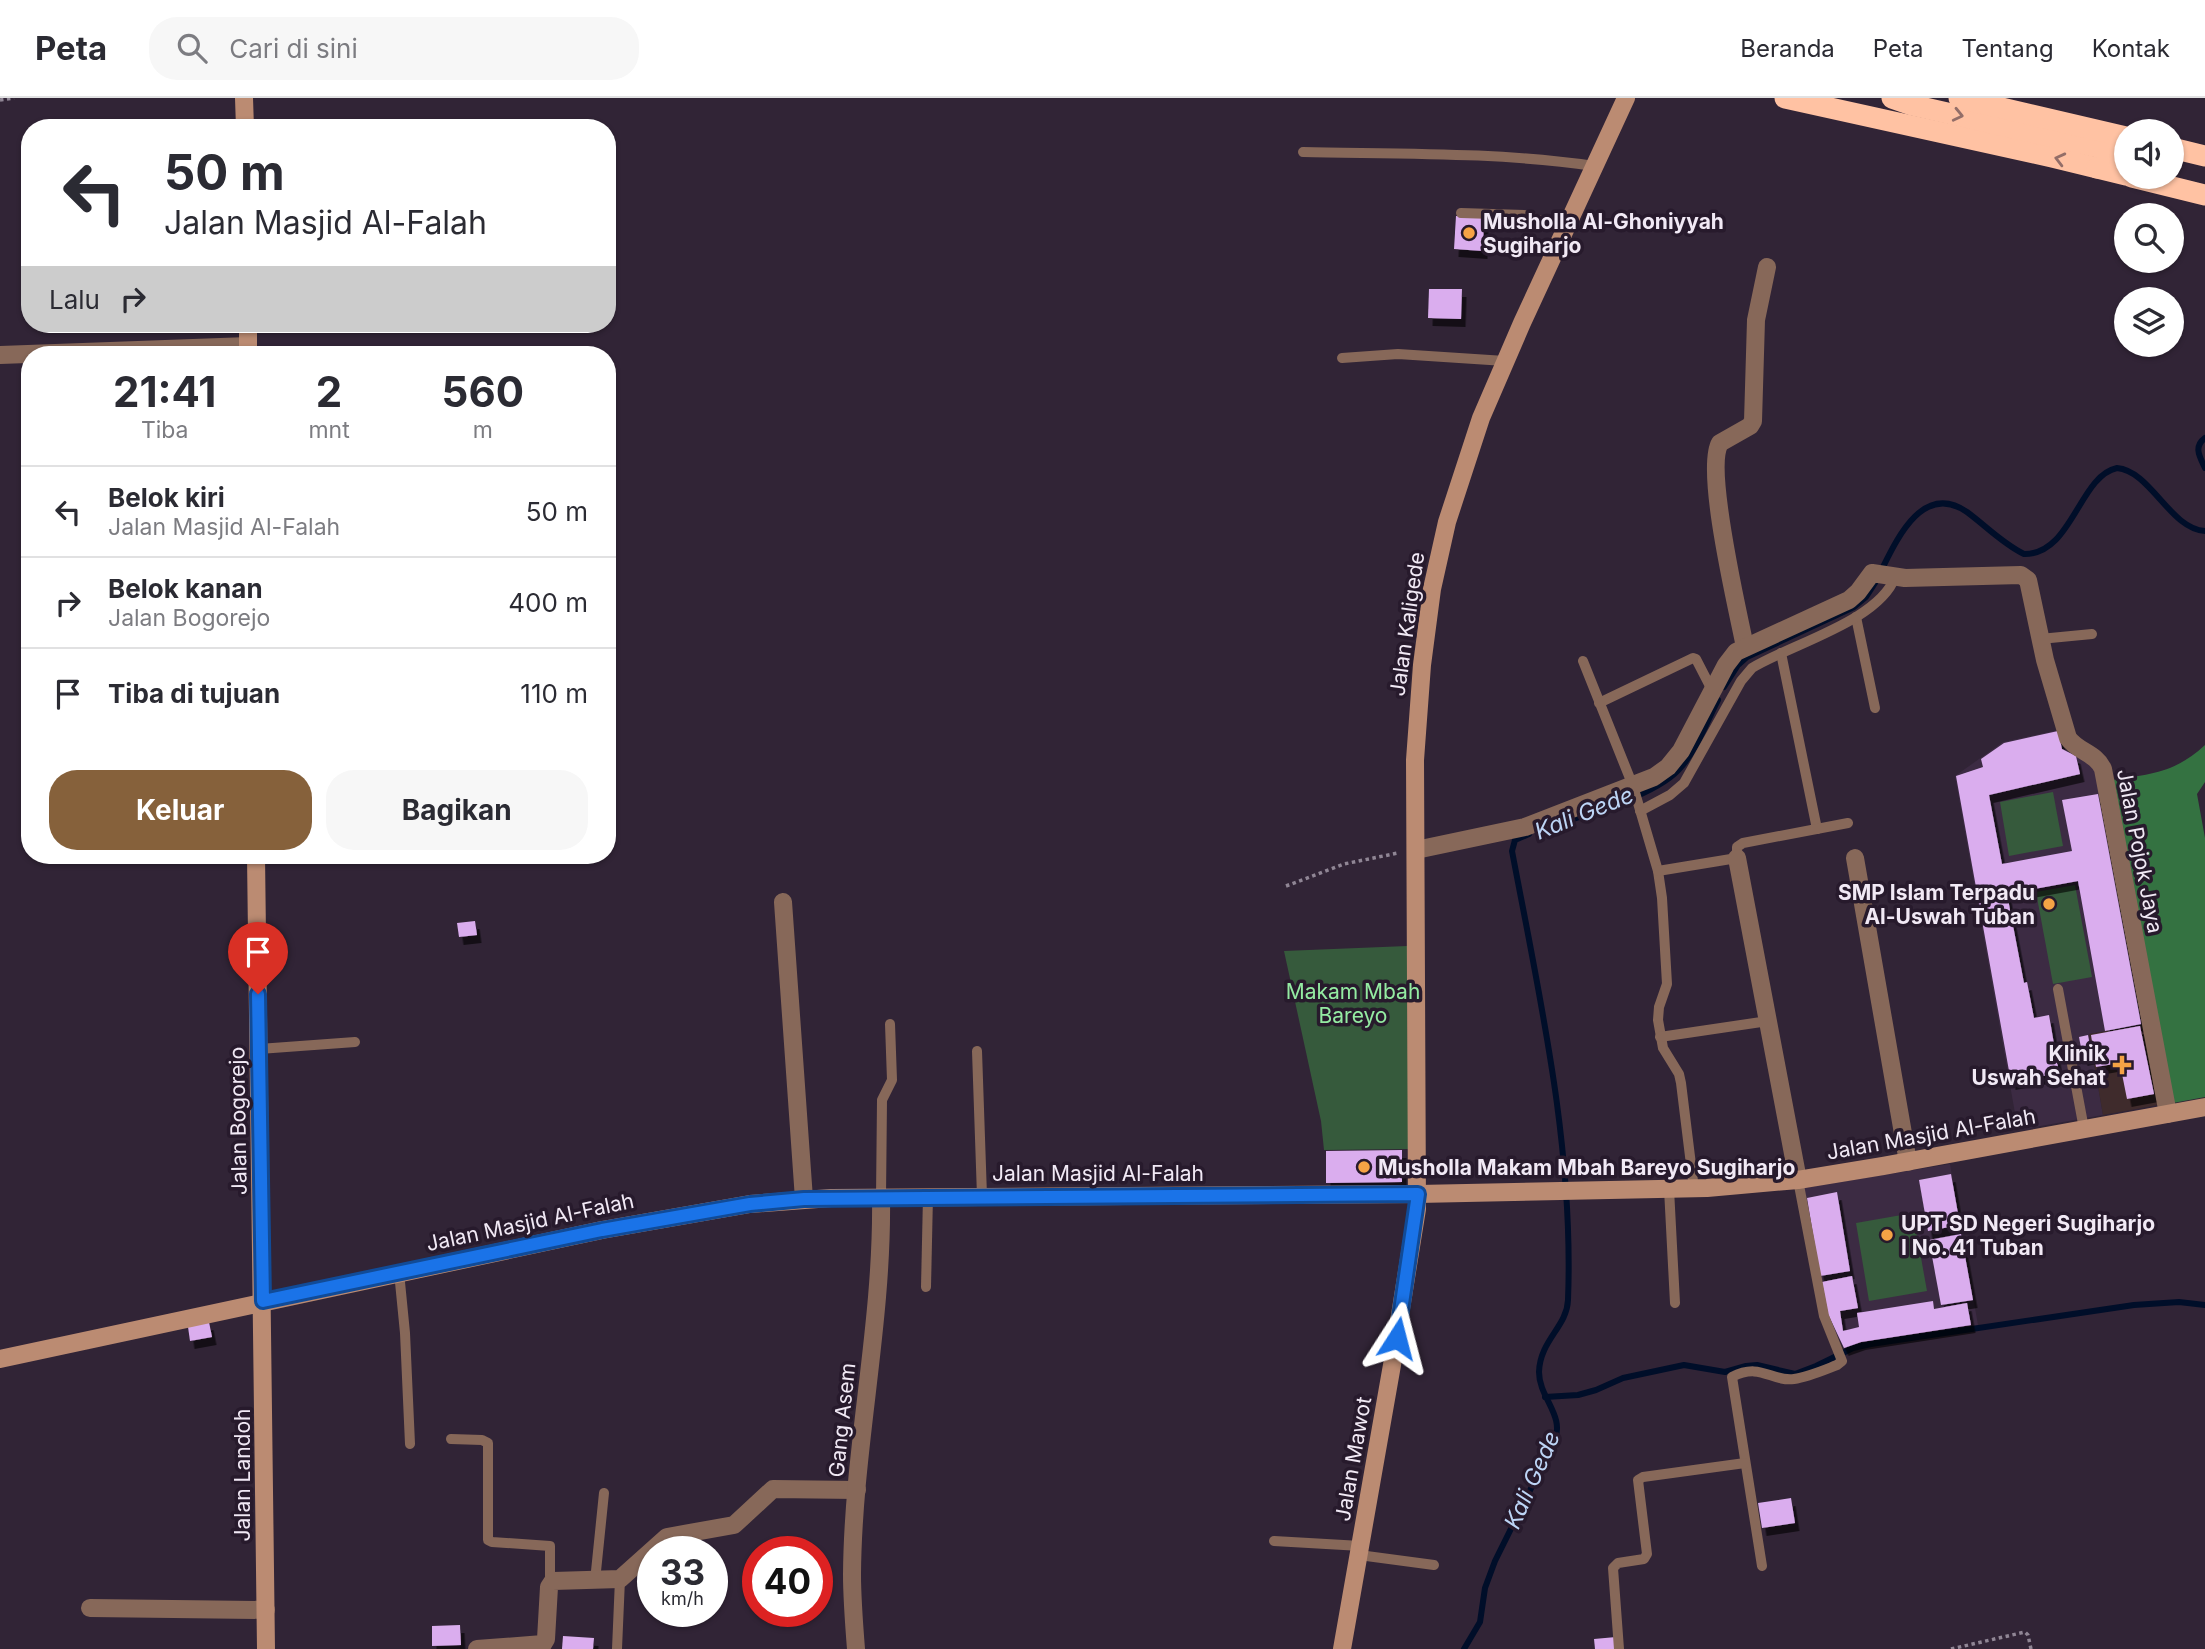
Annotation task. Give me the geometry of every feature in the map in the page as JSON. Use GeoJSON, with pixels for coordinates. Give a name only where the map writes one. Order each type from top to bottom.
{"type":"FeatureCollection","features":[{"type":"Feature","properties":{"kind":"highway"},"geometry":{"type":"LineString","coordinates":[[1785,98],[2114,172]]}},
{"type":"Feature","properties":{"kind":"highway"},"geometry":{"type":"LineString","coordinates":[[1892,98],[1912,105],[2115,151],[2118,157],[2116,164],[2097,168]]}},
{"type":"Feature","properties":{"kind":"highway"},"geometry":{"type":"LineString","coordinates":[[1959,98],[2114,134]]}},
{"type":"Feature","properties":{"kind":"highway"},"geometry":{"type":"LineString","coordinates":[[2184,151],[2205,156]]}},
{"type":"Feature","properties":{"kind":"highway"},"geometry":{"type":"LineString","coordinates":[[2181,189],[2205,195]]}},
{"type":"Feature","properties":{"kind":"street"},"geometry":{"type":"LineString","coordinates":[[244,98],[245,119]]}},
{"type":"Feature","properties":{"kind":"street","name":"Jalan Kaligede"},"geometry":{"type":"LineString","coordinates":[[1418,1194],[1417,726],[1432,589],[1460,478],[1481,418],[1626,98]]}},
{"type":"Feature","properties":{"kind":"street"},"geometry":{"type":"LineString","coordinates":[[1745,647],[1722,528],[1716,457],[1720,443],[1750,426],[1753,421],[1756,320],[1767,267]]}},
{"type":"Feature","properties":{"kind":"street"},"geometry":{"type":"LineString","coordinates":[[0,355],[21,355]]}},
{"type":"Feature","properties":{"kind":"street"},"geometry":{"type":"LineString","coordinates":[[1416,849],[1525,827],[1636,798],[1654,777],[1673,762],[1729,660],[1745,647],[1845,602],[1858,592],[1868,575],[1887,575]]}},
{"type":"Feature","properties":{"kind":"street","name":"Jalan Pojok Jaya"},"geometry":{"type":"LineString","coordinates":[[1887,575],[2024,576],[2028,580],[2040,639],[2068,738],[2074,746],[2096,758],[2103,769],[2168,1114]]}},
{"type":"Feature","properties":{"kind":"street"},"geometry":{"type":"LineString","coordinates":[[1737,858],[1798,1180]]}},
{"type":"Feature","properties":{"kind":"street"},"geometry":{"type":"LineString","coordinates":[[1854,858],[1908,1162]]}},
{"type":"Feature","properties":{"kind":"street","name":"Jalan Bogorejo"},"geometry":{"type":"LineString","coordinates":[[256,864],[263,1301]]}},
{"type":"Feature","properties":{"kind":"street"},"geometry":{"type":"LineString","coordinates":[[783,902],[804,1199]]}},
{"type":"Feature","properties":{"kind":"street","name":"Jalan Masjid Al-Falah"},"geometry":{"type":"LineString","coordinates":[[0,1359],[399,1272],[656,1220],[750,1204],[804,1199],[928,1196],[1418,1194],[1694,1189],[1798,1180],[2205,1107]]}},
{"type":"Feature","properties":{"kind":"street","name":"Jalan Mawot"},"geometry":{"type":"LineString","coordinates":[[1342,1649],[1395,1352],[1418,1194]]}},
{"type":"Feature","properties":{"kind":"street","name":"Gang Asem"},"geometry":{"type":"LineString","coordinates":[[856,1649],[852,1573],[857,1490],[879,1285],[881,1197]]}},
{"type":"Feature","properties":{"kind":"street","name":"Jalan Landoh"},"geometry":{"type":"LineString","coordinates":[[263,1301],[266,1649]]}},
{"type":"Feature","properties":{"kind":"street"},"geometry":{"type":"LineString","coordinates":[[477,1649],[543,1644],[546,1639],[551,1582],[620,1579],[667,1537],[734,1525],[773,1489],[857,1490]]}},
{"type":"Feature","properties":{"kind":"street"},"geometry":{"type":"LineString","coordinates":[[90,1608],[266,1610]]}},
{"type":"Feature","properties":{"kind":"lane"},"geometry":{"type":"LineString","coordinates":[[1303,152],[1494,156],[1594,166]]}},
{"type":"Feature","properties":{"kind":"lane"},"geometry":{"type":"LineString","coordinates":[[1461,213],[1524,215],[1565,229]]}},
{"type":"Feature","properties":{"kind":"lane"},"geometry":{"type":"LineString","coordinates":[[1342,358],[1411,354],[1505,361]]}},
{"type":"Feature","properties":{"kind":"lane"},"geometry":{"type":"LineString","coordinates":[[1636,798],[1670,795],[1684,783],[1744,676],[1752,668],[1856,617],[1883,597],[1887,575]]}},
{"type":"Feature","properties":{"kind":"lane"},"geometry":{"type":"LineString","coordinates":[[1856,617],[1875,708]]}},
{"type":"Feature","properties":{"kind":"lane"},"geometry":{"type":"LineString","coordinates":[[2040,639],[2092,634]]}},
{"type":"Feature","properties":{"kind":"lane"},"geometry":{"type":"LineString","coordinates":[[1781,653],[1817,829]]}},
{"type":"Feature","properties":{"kind":"lane"},"geometry":{"type":"LineString","coordinates":[[1599,703],[1693,658],[1697,660],[1712,691]]}},
{"type":"Feature","properties":{"kind":"lane"},"geometry":{"type":"LineString","coordinates":[[1583,661],[1636,798],[1658,871],[1667,981],[1658,1016],[1660,1037],[1663,1048],[1680,1077],[1694,1189]]}},
{"type":"Feature","properties":{"kind":"lane"},"geometry":{"type":"LineString","coordinates":[[1658,871],[1737,858],[1737,847],[1741,844],[1849,823]]}},
{"type":"Feature","properties":{"kind":"lane"},"geometry":{"type":"LineString","coordinates":[[2058,989],[2084,1129]]}},
{"type":"Feature","properties":{"kind":"lane"},"geometry":{"type":"LineString","coordinates":[[1660,1037],[1768,1021]]}},
{"type":"Feature","properties":{"kind":"lane"},"geometry":{"type":"LineString","coordinates":[[881,1197],[882,1100],[892,1080],[890,1024]]}},
{"type":"Feature","properties":{"kind":"lane"},"geometry":{"type":"LineString","coordinates":[[259,1049],[355,1042]]}},
{"type":"Feature","properties":{"kind":"lane"},"geometry":{"type":"LineString","coordinates":[[977,1051],[982,1196]]}},
{"type":"Feature","properties":{"kind":"lane"},"geometry":{"type":"LineString","coordinates":[[1762,1566],[1732,1377],[1756,1371],[1796,1379],[1841,1362],[1818,1295],[1798,1180]]}},
{"type":"Feature","properties":{"kind":"lane"},"geometry":{"type":"LineString","coordinates":[[1669,1189],[1675,1303]]}},
{"type":"Feature","properties":{"kind":"lane"},"geometry":{"type":"LineString","coordinates":[[926,1287],[928,1196]]}},
{"type":"Feature","properties":{"kind":"lane"},"geometry":{"type":"LineString","coordinates":[[399,1272],[410,1444]]}},
{"type":"Feature","properties":{"kind":"lane"},"geometry":{"type":"LineString","coordinates":[[451,1439],[487,1441],[488,1540],[550,1546],[551,1582]]}},
{"type":"Feature","properties":{"kind":"lane"},"geometry":{"type":"LineString","coordinates":[[1619,1649],[1612,1568],[1618,1563],[1644,1559],[1647,1554],[1638,1480],[1643,1477],[1745,1464]]}},
{"type":"Feature","properties":{"kind":"lane"},"geometry":{"type":"LineString","coordinates":[[595,1581],[604,1493]]}},
{"type":"Feature","properties":{"kind":"lane"},"geometry":{"type":"LineString","coordinates":[[1274,1541],[1360,1550],[1434,1565]]}},
{"type":"Feature","properties":{"kind":"lane"},"geometry":{"type":"LineString","coordinates":[[617,1649],[620,1579]]}},
{"type":"Feature","properties":{"kind":"path"},"geometry":{"type":"LineString","coordinates":[[0,100],[14,98]]}},
{"type":"Feature","properties":{"kind":"path"},"geometry":{"type":"LineString","coordinates":[[1286,886],[1345,864],[1416,849]]}},
{"type":"Feature","properties":{"kind":"path"},"geometry":{"type":"LineString","coordinates":[[1951,1649],[2025,1632],[2031,1649]]}},
{"type":"Feature","properties":{"kind":"shaded area","name":"SMP Islam Terpadu Al-Uswah Tuban"},"geometry":{"type":"Polygon","coordinates":[[[2058,730],[2062,748],[2095,765],[2143,1025],[2089,1034],[2103,1115],[2018,1130],[1955,776],[2003,742],[2058,730]]]}},
{"type":"Feature","properties":{"kind":"shaded area","name":"Klinik Uswah Sehat"},"geometry":{"type":"Polygon","coordinates":[[[2143,1025],[2158,1105],[2103,1115],[2089,1034],[2143,1025]]]}},
{"type":"Feature","properties":{"kind":"shaded area","name":"UPT SD Negeri Sugiharjo I No. 41 Tuban"},"geometry":{"type":"Polygon","coordinates":[[[1950,1164],[1978,1325],[1859,1343],[1844,1348],[1830,1323],[1804,1188],[1950,1164]]]}},
{"type":"Feature","properties":{"kind":"green space"},"geometry":{"type":"Polygon","coordinates":[[[2205,745],[2205,782],[2197,794],[2205,838],[2205,1097],[2173,1103],[2112,780],[2151,774],[2173,767],[2205,745]]]}},
{"type":"Feature","properties":{"kind":"green space"},"geometry":{"type":"Polygon","coordinates":[[[2053,792],[2063,846],[2009,856],[2000,802],[2053,792]]]}},
{"type":"Feature","properties":{"kind":"green space"},"geometry":{"type":"Polygon","coordinates":[[[2075,885],[2092,977],[2053,984],[2036,892],[2075,885]]]}},
{"type":"Feature","properties":{"kind":"green space","name":"Makam Mbah Bareyo"},"geometry":{"type":"Polygon","coordinates":[[[1407,946],[1409,1149],[1324,1150],[1321,1121],[1284,951],[1407,946]]]}},
{"type":"Feature","properties":{"kind":"green space"},"geometry":{"type":"Polygon","coordinates":[[[1913,1213],[1927,1291],[1869,1301],[1856,1223],[1913,1213]]]}},
{"type":"Feature","properties":{"kind":"building","name":"Musholla Al-Ghoniyyah Sugiharjo"},"geometry":{"type":"Polygon","coordinates":[[[1456,216],[1484,217],[1483,251],[1454,249],[1456,216]]]}},
{"type":"Feature","properties":{"kind":"building"},"geometry":{"type":"Polygon","coordinates":[[[1429,289],[1462,289],[1461,319],[1428,318],[1429,289]]]}},
{"type":"Feature","properties":{"kind":"building"},"geometry":{"type":"Polygon","coordinates":[[[2058,731],[2062,749],[2076,756],[2080,774],[1989,795],[2002,864],[2072,851],[2062,800],[2098,794],[2141,1024],[2105,1031],[2078,881],[2007,894],[2024,983],[2027,982],[2034,1018],[2049,1015],[2059,1073],[2011,1082],[1956,776],[1983,767],[1981,759],[2004,743],[2058,731]]]}},
{"type":"Feature","properties":{"kind":"building"},"geometry":{"type":"Polygon","coordinates":[[[475,921],[477,935],[459,937],[457,923],[475,921]]]}},
{"type":"Feature","properties":{"kind":"building"},"geometry":{"type":"Polygon","coordinates":[[[2140,1026],[2154,1094],[2127,1099],[2122,1074],[2127,1073],[2125,1062],[2096,1067],[2091,1035],[2140,1026]]]}},
{"type":"Feature","properties":{"kind":"building"},"geometry":{"type":"Polygon","coordinates":[[[2088,1035],[2092,1056],[2083,1058],[2079,1037],[2088,1035]]]}},
{"type":"Feature","properties":{"kind":"building","name":"Musholla Makam Mbah Bareyo Sugiharjo"},"geometry":{"type":"Polygon","coordinates":[[[1402,1150],[1402,1182],[1326,1183],[1326,1151],[1402,1150]]]}},
{"type":"Feature","properties":{"kind":"building"},"geometry":{"type":"Polygon","coordinates":[[[1951,1174],[1960,1225],[1928,1231],[1919,1180],[1951,1174]]]}},
{"type":"Feature","properties":{"kind":"building"},"geometry":{"type":"Polygon","coordinates":[[[1837,1192],[1850,1271],[1820,1276],[1807,1198],[1837,1192]]]}},
{"type":"Feature","properties":{"kind":"building"},"geometry":{"type":"Polygon","coordinates":[[[1961,1234],[1973,1300],[1941,1305],[1929,1240],[1961,1234]]]}},
{"type":"Feature","properties":{"kind":"building"},"geometry":{"type":"Polygon","coordinates":[[[1852,1276],[1858,1308],[1840,1311],[1843,1331],[1859,1327],[1857,1313],[1933,1301],[1934,1309],[1967,1303],[1971,1325],[1861,1342],[1844,1348],[1828,1314],[1822,1282],[1852,1276]]]}},
{"type":"Feature","properties":{"kind":"building"},"geometry":{"type":"Polygon","coordinates":[[[209,1322],[212,1337],[190,1341],[188,1327],[209,1322]]]}},
{"type":"Feature","properties":{"kind":"building"},"geometry":{"type":"Polygon","coordinates":[[[1791,1498],[1795,1523],[1762,1528],[1758,1503],[1791,1498]]]}},
{"type":"Feature","properties":{"kind":"building"},"geometry":{"type":"Polygon","coordinates":[[[460,1625],[461,1645],[432,1646],[432,1626],[460,1625]]]}},
{"type":"Feature","properties":{"kind":"building"},"geometry":{"type":"Polygon","coordinates":[[[563,1636],[594,1638],[593,1649],[562,1649],[563,1636]]]}},
{"type":"Feature","properties":{"kind":"building"},"geometry":{"type":"Polygon","coordinates":[[[1616,1637],[1617,1649],[1595,1649],[1594,1639],[1616,1637]]]}},
{"type":"Feature","properties":{"kind":"waterway","name":"Kali Gede"},"geometry":{"type":"LineString","coordinates":[[2205,438],[2198,449],[2205,468]]}},
{"type":"Feature","properties":{"kind":"waterway","name":"Kali Gede"},"geometry":{"type":"LineString","coordinates":[[1880,573],[1903,531],[1924,509],[1937,504],[1951,504],[1967,512],[2024,554],[2040,551],[2053,542],[2064,529],[2093,485],[2104,474],[2117,468],[2129,471],[2140,479],[2181,521],[2205,531]]}},
{"type":"Feature","properties":{"kind":"waterway","name":"Kali Gede"},"geometry":{"type":"LineString","coordinates":[[1724,687],[1738,665],[1747,657],[1854,607],[1866,597],[1875,583]]}},
{"type":"Feature","properties":{"kind":"waterway","name":"Kali Gede"},"geometry":{"type":"LineString","coordinates":[[1546,828],[1619,803],[1656,787],[1671,777],[1693,751],[1718,700]]}},
{"type":"Feature","properties":{"kind":"waterway","name":"Kali Gede"},"geometry":{"type":"LineString","coordinates":[[1464,1649],[1480,1622],[1485,1588],[1495,1561],[1557,1433],[1555,1415],[1543,1390],[1539,1372],[1544,1351],[1567,1310],[1568,1300],[1566,1187],[1560,1130],[1544,1018],[1512,851],[1515,840],[1529,834]]}},
{"type":"Feature","properties":{"kind":"waterway"},"geometry":{"type":"LineString","coordinates":[[1545,1397],[1578,1395],[1623,1378],[1684,1365],[1725,1372],[1757,1365],[1795,1374],[1853,1348],[1871,1344],[2134,1305],[2179,1302],[2205,1305]]}},
{"type":"Feature","properties":{"kind":"place","name":"Musholla Al-Ghoniyyah Sugiharjo"},"geometry":{"type":"Point","coordinates":[1469,233]}},
{"type":"Feature","properties":{"kind":"place","name":"SMP Islam Terpadu Al-Uswah Tuban"},"geometry":{"type":"Point","coordinates":[2049,904]}},
{"type":"Feature","properties":{"kind":"place","name":"Klinik Uswah Sehat"},"geometry":{"type":"Point","coordinates":[2122,1065]}},
{"type":"Feature","properties":{"kind":"place","name":"Musholla Makam Mbah Bareyo Sugiharjo"},"geometry":{"type":"Point","coordinates":[1364,1167]}},
{"type":"Feature","properties":{"kind":"place","name":"UPT SD Negeri Sugiharjo I No. 41 Tuban"},"geometry":{"type":"Point","coordinates":[1887,1235]}},
{"type":"Feature","properties":{"kind":"route"},"geometry":{"type":"LineString","coordinates":[[258,994],[263,1301],[602,1230],[750,1204],[804,1199],[881,1197],[1418,1194],[1397,1338]]}}]}
